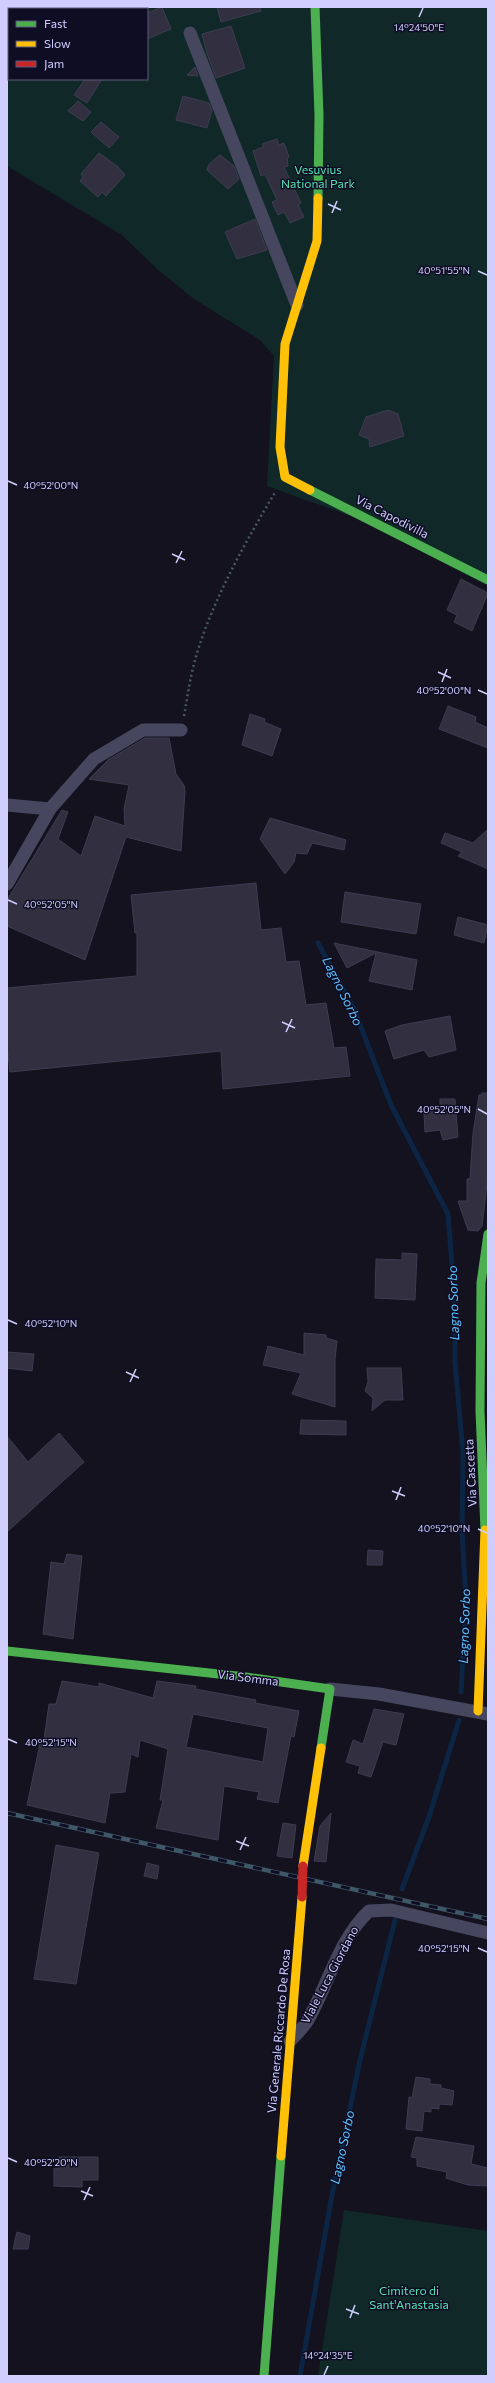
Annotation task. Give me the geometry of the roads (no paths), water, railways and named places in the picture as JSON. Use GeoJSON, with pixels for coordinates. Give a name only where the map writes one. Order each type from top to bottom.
{"type":"FeatureCollection","features":[{"type":"Feature","properties":{"kind":"street"},"geometry":{"type":"LineString","coordinates":[[297,305],[317,241],[319,115],[315,7]]}},
{"type":"Feature","properties":{"kind":"street"},"geometry":{"type":"LineString","coordinates":[[190,33],[297,305]]}},
{"type":"Feature","properties":{"kind":"street","name":"Via Capodivilla"},"geometry":{"type":"LineString","coordinates":[[297,305],[285,344],[280,447],[285,477],[488,580]]}},
{"type":"Feature","properties":{"kind":"street"},"geometry":{"type":"LineString","coordinates":[[7,884],[50,809],[94,759],[143,730],[181,730]]}},
{"type":"Feature","properties":{"kind":"street"},"geometry":{"type":"LineString","coordinates":[[7,805],[50,809]]}},
{"type":"Feature","properties":{"kind":"street","name":"Via Cascetta"},"geometry":{"type":"LineString","coordinates":[[483,1712],[485,1518],[480,1411],[480,1283],[488,1234]]}},
{"type":"Feature","properties":{"kind":"street","name":"Via Somma"},"geometry":{"type":"LineString","coordinates":[[7,1652],[246,1677],[330,1689],[379,1694],[483,1712]]}},
{"type":"Feature","properties":{"kind":"street","name":"Via Generale Riccardo De Rosa"},"geometry":{"type":"LineString","coordinates":[[264,2376],[302,1897],[303,1866],[330,1689]]}},
{"type":"Feature","properties":{"kind":"street","name":"Viale Luca Giordano"},"geometry":{"type":"LineString","coordinates":[[290,2041],[307,2021],[325,1981],[359,1920],[369,1911],[391,1910],[488,1933]]}},
{"type":"Feature","properties":{"kind":"waterway","name":"Lagno Sorbo"},"geometry":{"type":"LineString","coordinates":[[318,943],[354,1009],[391,1105],[448,1214],[455,1304],[455,1362],[463,1453],[462,1531],[466,1600],[461,1692]]}},
{"type":"Feature","properties":{"kind":"waterway","name":"Lagno Sorbo"},"geometry":{"type":"LineString","coordinates":[[402,1889],[429,1817],[459,1720]]}},
{"type":"Feature","properties":{"kind":"waterway","name":"Lagno Sorbo"},"geometry":{"type":"LineString","coordinates":[[300,2376],[332,2195],[360,2060],[395,1920]]}},
{"type":"Feature","properties":{"kind":"railway"},"geometry":{"type":"LineString","coordinates":[[7,1813],[488,1919]]}},
{"type":"Feature","properties":{"kind":"park label","name":"Vesuvius National Park"},"geometry":{"type":"Point","coordinates":[318,177]}},
{"type":"Feature","properties":{"kind":"park label","name":"Cimitero di Sant'Anastasia"},"geometry":{"type":"Point","coordinates":[409,2298]}}]}
